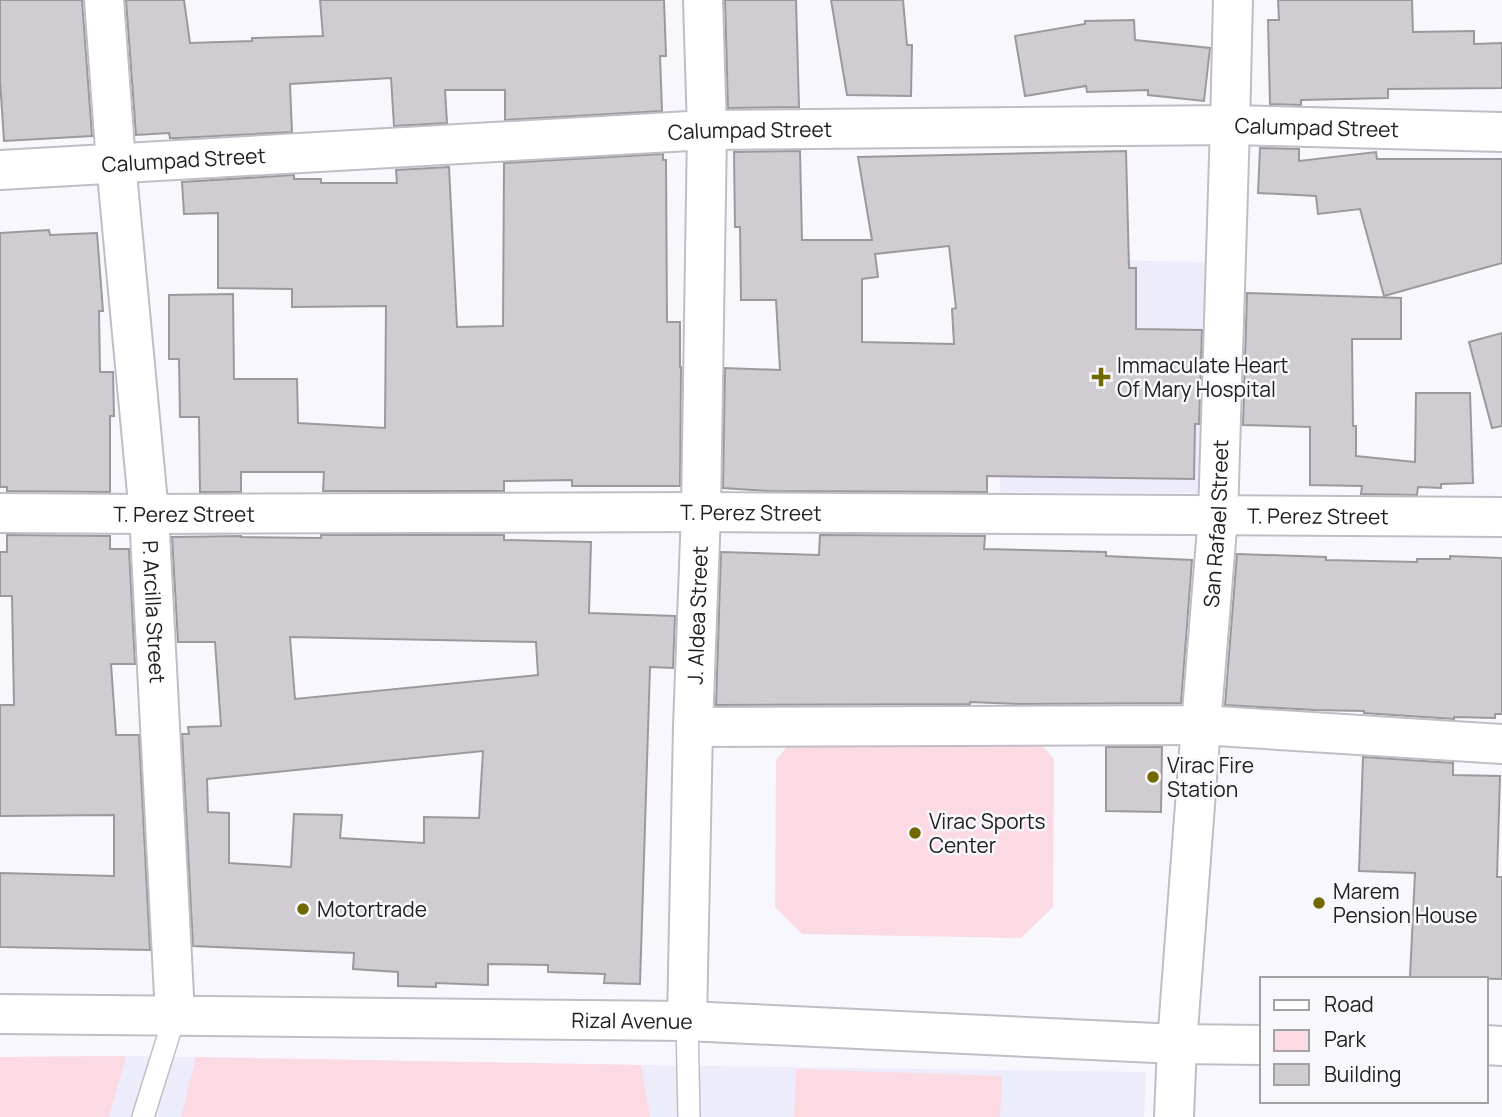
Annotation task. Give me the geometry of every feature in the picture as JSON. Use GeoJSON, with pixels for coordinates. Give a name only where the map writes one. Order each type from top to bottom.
{"type":"FeatureCollection","features":[{"type":"Feature","properties":{"kind":"street","name":"P. Arcilla Street"},"geometry":{"type":"LineString","coordinates":[[104,0],[116,163],[149,514],[174,1015]]}},
{"type":"Feature","properties":{"kind":"street","name":"J. Aldea Street"},"geometry":{"type":"LineString","coordinates":[[687,1021],[692,727],[701,512],[707,130],[703,0]]}},
{"type":"Feature","properties":{"kind":"street","name":"San Rafael Street"},"geometry":{"type":"LineString","coordinates":[[1174,1117],[1177,1044],[1218,516],[1233,0]]}},
{"type":"Feature","properties":{"kind":"street","name":"Calumpad Street"},"geometry":{"type":"LineString","coordinates":[[0,170],[707,130],[1230,125],[1502,132]]}},
{"type":"Feature","properties":{"kind":"street","name":"T. Perez Street"},"geometry":{"type":"LineString","coordinates":[[0,513],[701,512],[1502,517]]}},
{"type":"Feature","properties":{"kind":"street"},"geometry":{"type":"LineString","coordinates":[[692,727],[1201,725],[1502,744]]}},
{"type":"Feature","properties":{"kind":"street","name":"Rizal Avenue"},"geometry":{"type":"LineString","coordinates":[[0,1014],[687,1021],[1177,1044],[1260,1045]]}},
{"type":"Feature","properties":{"kind":"lane"},"geometry":{"type":"LineString","coordinates":[[143,1117],[174,1015]]}},
{"type":"Feature","properties":{"kind":"lane"},"geometry":{"type":"LineString","coordinates":[[687,1021],[689,1117]]}},
{"type":"Feature","properties":{"kind":"shaded area","name":"Immaculate Heart Of Mary Hospital"},"geometry":{"type":"Polygon","coordinates":[[[997,258],[1207,262],[1199,493],[1000,492],[997,258]]]}},
{"type":"Feature","properties":{"kind":"shaded area"},"geometry":{"type":"Polygon","coordinates":[[[126,1056],[1146,1072],[1144,1117],[0,1117],[0,1057],[126,1056]]]}},
{"type":"Feature","properties":{"kind":"green space","name":"Virac Sports Center"},"geometry":{"type":"Polygon","coordinates":[[[799,732],[1032,735],[1054,759],[1053,907],[1021,938],[802,934],[775,907],[776,760],[799,732]]]}},
{"type":"Feature","properties":{"kind":"green space"},"geometry":{"type":"Polygon","coordinates":[[[126,1056],[109,1117],[0,1117],[0,1057],[126,1056]]]}},
{"type":"Feature","properties":{"kind":"green space"},"geometry":{"type":"Polygon","coordinates":[[[196,1057],[641,1065],[650,1117],[181,1117],[196,1057]]]}},
{"type":"Feature","properties":{"kind":"green space"},"geometry":{"type":"Polygon","coordinates":[[[796,1069],[1002,1076],[1000,1117],[794,1117],[796,1069]]]}},
{"type":"Feature","properties":{"kind":"building"},"geometry":{"type":"Polygon","coordinates":[[[0,0],[82,0],[92,136],[4,141],[0,80],[0,0]]]}},
{"type":"Feature","properties":{"kind":"building"},"geometry":{"type":"Polygon","coordinates":[[[126,0],[184,0],[190,43],[323,36],[320,0],[664,0],[666,56],[660,56],[662,111],[505,120],[505,90],[445,90],[447,123],[394,126],[391,78],[290,84],[292,132],[179,138],[170,138],[169,133],[136,135],[126,0]]]}},
{"type":"Feature","properties":{"kind":"building"},"geometry":{"type":"Polygon","coordinates":[[[725,0],[796,0],[799,107],[728,108],[725,0]]]}},
{"type":"Feature","properties":{"kind":"building"},"geometry":{"type":"Polygon","coordinates":[[[831,0],[903,0],[907,45],[912,45],[911,96],[847,95],[831,0]]]}},
{"type":"Feature","properties":{"kind":"building"},"geometry":{"type":"Polygon","coordinates":[[[1278,0],[1412,0],[1413,32],[1474,31],[1474,44],[1502,43],[1502,88],[1388,89],[1388,98],[1301,100],[1301,105],[1270,104],[1268,20],[1279,20],[1278,0]]]}},
{"type":"Feature","properties":{"kind":"building"},"geometry":{"type":"Polygon","coordinates":[[[1134,20],[1135,40],[1210,48],[1204,101],[1148,95],[1148,90],[1087,92],[1086,86],[1025,96],[1015,36],[1085,24],[1085,21],[1134,20]]]}},
{"type":"Feature","properties":{"kind":"building"},"geometry":{"type":"Polygon","coordinates":[[[1260,148],[1299,149],[1299,161],[1376,152],[1377,159],[1502,159],[1502,263],[1384,296],[1360,209],[1318,214],[1316,196],[1258,193],[1260,148]]]}},
{"type":"Feature","properties":{"kind":"building"},"geometry":{"type":"Polygon","coordinates":[[[800,151],[802,240],[872,240],[858,157],[1126,151],[1129,268],[1136,268],[1136,329],[1202,330],[1194,479],[987,476],[987,492],[769,491],[723,488],[725,368],[780,370],[776,300],[741,300],[740,227],[735,227],[734,152],[800,151]],[[949,246],[875,254],[878,277],[862,279],[862,342],[954,344],[952,309],[956,308],[949,246]]]}},
{"type":"Feature","properties":{"kind":"building"},"geometry":{"type":"Polygon","coordinates":[[[663,154],[663,160],[666,160],[667,322],[680,322],[680,486],[572,486],[572,480],[504,481],[504,491],[323,491],[324,472],[241,472],[241,492],[200,492],[199,417],[180,417],[179,359],[169,359],[169,295],[233,294],[234,379],[297,379],[298,423],[385,428],[386,306],[292,307],[292,289],[218,288],[218,213],[184,214],[182,182],[294,175],[294,179],[321,179],[321,183],[397,183],[396,170],[449,167],[457,327],[503,326],[504,163],[663,154]]]}},
{"type":"Feature","properties":{"kind":"building"},"geometry":{"type":"Polygon","coordinates":[[[49,230],[50,235],[97,233],[103,311],[99,311],[100,372],[113,372],[110,492],[7,491],[7,487],[0,487],[0,233],[49,230]]]}},
{"type":"Feature","properties":{"kind":"building"},"geometry":{"type":"Polygon","coordinates":[[[1247,293],[1401,298],[1401,339],[1352,339],[1356,456],[1415,462],[1416,393],[1470,393],[1473,483],[1441,484],[1441,488],[1418,487],[1417,495],[1361,494],[1362,486],[1310,485],[1310,427],[1243,425],[1247,293]]]}},
{"type":"Feature","properties":{"kind":"building"},"geometry":{"type":"Polygon","coordinates":[[[1502,333],[1502,426],[1492,428],[1469,342],[1502,333]]]}},
{"type":"Feature","properties":{"kind":"building"},"geometry":{"type":"Polygon","coordinates":[[[7,535],[110,536],[110,549],[129,549],[135,664],[111,664],[116,735],[139,735],[150,950],[0,947],[0,873],[114,876],[114,815],[0,816],[0,705],[14,705],[12,596],[0,596],[0,552],[7,552],[7,535]]]}},
{"type":"Feature","properties":{"kind":"building"},"geometry":{"type":"Polygon","coordinates":[[[321,535],[504,535],[504,540],[591,542],[589,613],[675,616],[673,668],[650,667],[640,984],[604,983],[605,974],[548,972],[548,965],[488,964],[488,985],[436,983],[436,987],[398,986],[398,972],[353,969],[354,953],[193,946],[182,734],[189,734],[188,727],[221,726],[215,642],[178,642],[172,537],[321,538],[321,535]],[[290,637],[295,699],[538,675],[536,642],[290,637]],[[483,751],[207,779],[208,812],[229,813],[229,863],[291,867],[294,814],[342,815],[340,838],[424,843],[424,817],[479,818],[483,751]]]}},
{"type":"Feature","properties":{"kind":"building"},"geometry":{"type":"Polygon","coordinates":[[[820,535],[985,536],[984,549],[1106,552],[1106,556],[1192,560],[1181,703],[716,705],[721,552],[819,555],[820,535]]]}},
{"type":"Feature","properties":{"kind":"building"},"geometry":{"type":"Polygon","coordinates":[[[1237,554],[1417,562],[1417,559],[1450,559],[1450,556],[1502,558],[1502,714],[1495,714],[1495,718],[1454,719],[1364,711],[1225,705],[1237,554]]]}},
{"type":"Feature","properties":{"kind":"building"},"geometry":{"type":"Polygon","coordinates":[[[1106,747],[1162,747],[1161,812],[1106,811],[1106,747]]]}},
{"type":"Feature","properties":{"kind":"building"},"geometry":{"type":"Polygon","coordinates":[[[1363,757],[1453,763],[1453,775],[1500,776],[1497,877],[1502,877],[1502,979],[1410,977],[1415,873],[1359,871],[1363,757]]]}},
{"type":"Feature","properties":{"kind":"place","name":"Immaculate Heart Of Mary Hospital"},"geometry":{"type":"Point","coordinates":[1101,377]}},
{"type":"Feature","properties":{"kind":"place","name":"Virac Fire Station"},"geometry":{"type":"Point","coordinates":[1153,777]}},
{"type":"Feature","properties":{"kind":"place","name":"Virac Sports Center"},"geometry":{"type":"Point","coordinates":[915,833]}},
{"type":"Feature","properties":{"kind":"place","name":"Marem Pension House"},"geometry":{"type":"Point","coordinates":[1319,903]}},
{"type":"Feature","properties":{"kind":"place","name":"Motortrade"},"geometry":{"type":"Point","coordinates":[303,909]}}]}
